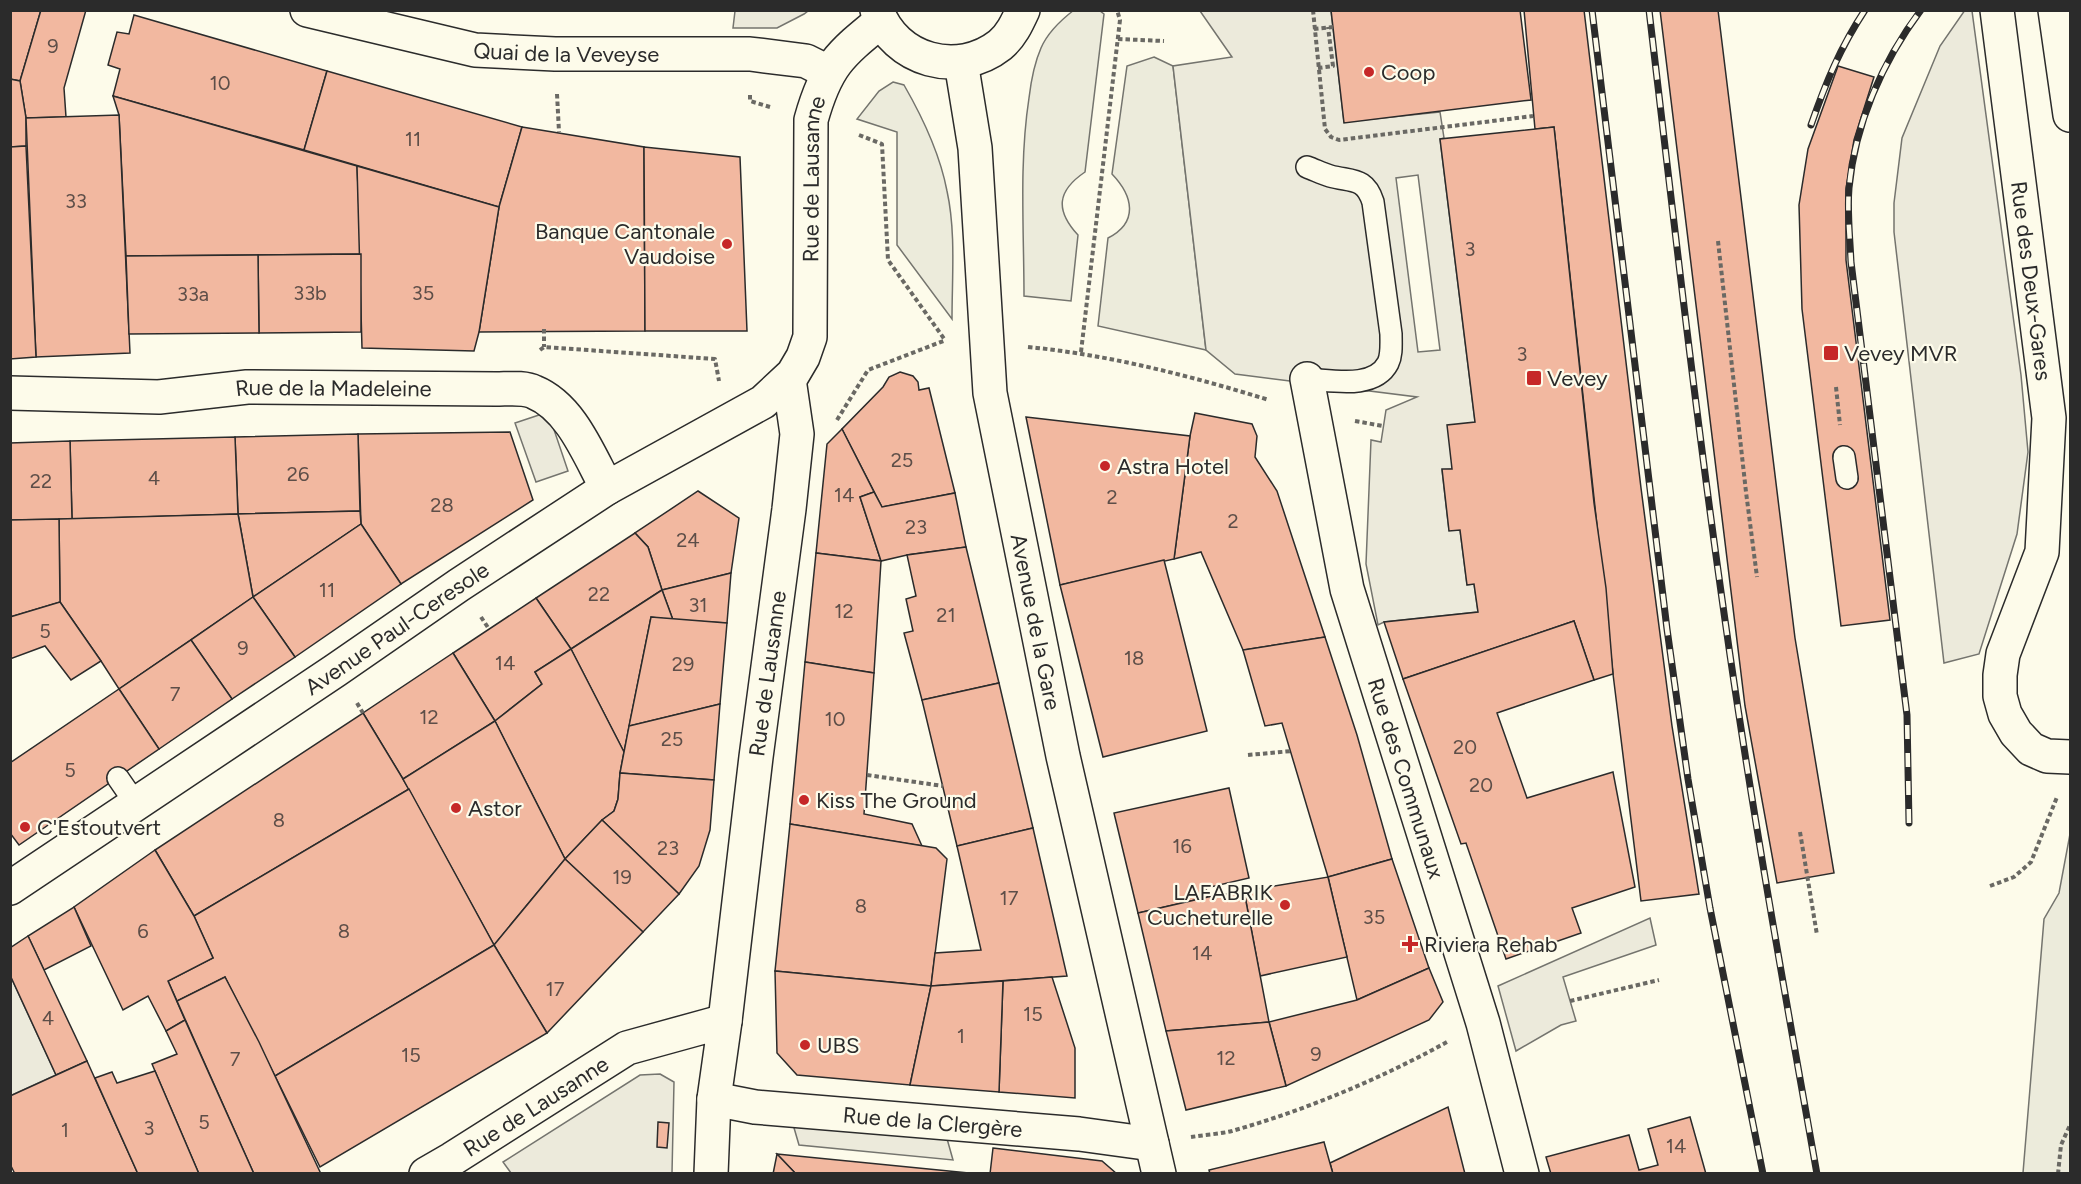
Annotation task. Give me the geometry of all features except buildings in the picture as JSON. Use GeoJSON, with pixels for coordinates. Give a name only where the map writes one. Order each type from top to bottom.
{"type":"FeatureCollection","features":[{"type":"Feature","properties":{"kind":"street","name":"Quai de la Veveyse"},"geometry":{"type":"LineString","coordinates":[[308,10],[475,50],[555,54],[750,54],[806,61],[828,72]]}},
{"type":"Feature","properties":{"kind":"street"},"geometry":{"type":"LineString","coordinates":[[879,16],[895,40],[914,54],[936,62],[961,62],[982,56],[1000,44],[1015,28],[1023,10]]}},
{"type":"Feature","properties":{"kind":"street","name":"Rue des Deux-Gares"},"geometry":{"type":"LineString","coordinates":[[1997,10],[2049,418],[2056,545],[2003,654],[2000,696],[2005,714],[2016,733],[2031,749],[2047,756],[2070,757]]}},
{"type":"Feature","properties":{"kind":"street"},"geometry":{"type":"LineString","coordinates":[[2055,10],[2067,54],[2070,115]]}},
{"type":"Feature","properties":{"kind":"street","name":"Rue de Lausanne"},"geometry":{"type":"LineString","coordinates":[[426,1173],[452,1159],[627,1048],[725,1021],[750,803],[792,488],[797,434],[789,379],[800,363],[810,337],[811,120],[828,72],[846,49],[879,16]]}},
{"type":"Feature","properties":{"kind":"street","name":"Avenue de la Gare"},"geometry":{"type":"LineString","coordinates":[[961,62],[975,148],[990,393],[1061,744],[1155,1159]]}},
{"type":"Feature","properties":{"kind":"street","name":"Avenue Paul-Ceresole"},"geometry":{"type":"LineString","coordinates":[[10,888],[127,791],[336,670],[459,585],[607,488],[763,402],[789,379]]}},
{"type":"Feature","properties":{"kind":"street","name":"Rue des Communaux"},"geometry":{"type":"LineString","coordinates":[[1307,379],[1347,589],[1483,1023],[1522,1173]]}},
{"type":"Feature","properties":{"kind":"street","name":"Rue de la Madeleine"},"geometry":{"type":"LineString","coordinates":[[10,393],[159,397],[247,387],[496,388],[532,391],[557,406],[577,434],[607,488]]}},
{"type":"Feature","properties":{"kind":"street"},"geometry":{"type":"LineString","coordinates":[[711,1173],[714,1099],[725,1021]]}},
{"type":"Feature","properties":{"kind":"street","name":"Rue de la Clergère"},"geometry":{"type":"LineString","coordinates":[[714,1099],[755,1107],[1080,1134],[1155,1159]]}},
{"type":"Feature","properties":{"kind":"lane"},"geometry":{"type":"LineString","coordinates":[[1307,167],[1330,176],[1356,181],[1369,190],[1375,213],[1391,334],[1391,350],[1387,364],[1373,378],[1353,381],[1307,379]]}},
{"type":"Feature","properties":{"kind":"lane"},"geometry":{"type":"LineString","coordinates":[[1844,457],[1847,478]]}},
{"type":"Feature","properties":{"kind":"path"},"geometry":{"type":"LineString","coordinates":[[1081,352],[1118,39],[1120,20],[1118,10]]}},
{"type":"Feature","properties":{"kind":"path"},"geometry":{"type":"LineString","coordinates":[[1312,10],[1325,129],[1331,137],[1339,140],[1533,116]]}},
{"type":"Feature","properties":{"kind":"path"},"geometry":{"type":"LineString","coordinates":[[1314,28],[1330,27],[1333,66],[1318,68]]}},
{"type":"Feature","properties":{"kind":"path"},"geometry":{"type":"LineString","coordinates":[[1118,39],[1164,41]]}},
{"type":"Feature","properties":{"kind":"path"},"geometry":{"type":"LineString","coordinates":[[859,135],[882,144],[888,260],[945,340]]}},
{"type":"Feature","properties":{"kind":"path"},"geometry":{"type":"LineString","coordinates":[[1718,241],[1744,481],[1757,577]]}},
{"type":"Feature","properties":{"kind":"path"},"geometry":{"type":"LineString","coordinates":[[544,329],[544,347]]}},
{"type":"Feature","properties":{"kind":"path"},"geometry":{"type":"LineString","coordinates":[[835,424],[868,370],[945,340],[1081,352],[1208,381],[1314,414]]}},
{"type":"Feature","properties":{"kind":"path"},"geometry":{"type":"LineString","coordinates":[[496,388],[544,347],[716,359],[720,385]]}},
{"type":"Feature","properties":{"kind":"path"},"geometry":{"type":"LineString","coordinates":[[1248,755],[1292,751]]}},
{"type":"Feature","properties":{"kind":"path"},"geometry":{"type":"LineString","coordinates":[[867,775],[943,786]]}},
{"type":"Feature","properties":{"kind":"path"},"geometry":{"type":"LineString","coordinates":[[1990,886],[2014,877],[2031,862],[2054,804]]}},
{"type":"Feature","properties":{"kind":"path"},"geometry":{"type":"LineString","coordinates":[[1800,832],[1817,935]]}},
{"type":"Feature","properties":{"kind":"path"},"geometry":{"type":"LineString","coordinates":[[1570,1001],[1659,980]]}},
{"type":"Feature","properties":{"kind":"path"},"geometry":{"type":"LineString","coordinates":[[1190,1137],[1231,1131],[1303,1107],[1367,1082],[1483,1023]]}},
{"type":"Feature","properties":{"kind":"path"},"geometry":{"type":"LineString","coordinates":[[2058,1173],[2061,1145],[2070,1125]]}},
{"type":"Feature","properties":{"kind":"shaded area"},"geometry":{"type":"Polygon","coordinates":[[[735,10],[808,11],[777,28],[733,28],[735,10]]]}},
{"type":"Feature","properties":{"kind":"shaded area"},"geometry":{"type":"Polygon","coordinates":[[[1074,10],[1100,11],[1104,14],[1085,172],[1069,186],[1062,201],[1065,217],[1078,235],[1071,301],[1024,296],[1023,197],[1026,122],[1035,66],[1047,38],[1074,10]]]}},
{"type":"Feature","properties":{"kind":"shaded area"},"geometry":{"type":"Polygon","coordinates":[[[1965,10],[1972,11],[2021,375],[2028,452],[2017,534],[1979,654],[1944,663],[1894,232],[1894,203],[1902,138],[1940,46],[1965,10]]]}},
{"type":"Feature","properties":{"kind":"shaded area"},"geometry":{"type":"Polygon","coordinates":[[[1200,11],[1331,11],[1344,122],[1440,112],[1444,138],[1440,139],[1475,422],[1452,469],[1442,470],[1449,530],[1460,530],[1467,585],[1474,584],[1478,612],[1384,622],[1378,625],[1366,564],[1371,440],[1381,442],[1386,410],[1417,397],[1235,374],[1206,350],[1173,66],[1232,57],[1200,11]],[[1418,175],[1396,178],[1418,352],[1440,350],[1418,175]]]}},
{"type":"Feature","properties":{"kind":"shaded area"},"geometry":{"type":"Polygon","coordinates":[[[1154,57],[1173,66],[1206,350],[1098,326],[1108,238],[1118,232],[1128,217],[1129,208],[1125,191],[1112,174],[1127,66],[1154,57]]]}},
{"type":"Feature","properties":{"kind":"shaded area"},"geometry":{"type":"Polygon","coordinates":[[[893,82],[904,85],[911,98],[930,137],[944,177],[953,238],[952,319],[897,245],[897,132],[857,119],[879,91],[893,82]]]}},
{"type":"Feature","properties":{"kind":"shaded area"},"geometry":{"type":"Polygon","coordinates":[[[548,412],[568,471],[536,482],[515,423],[548,412]]]}},
{"type":"Feature","properties":{"kind":"shaded area"},"geometry":{"type":"Polygon","coordinates":[[[2070,834],[2070,1173],[2023,1173],[2044,919],[2059,893],[2070,834]]]}},
{"type":"Feature","properties":{"kind":"shaded area"},"geometry":{"type":"Polygon","coordinates":[[[1650,918],[1656,945],[1563,977],[1576,1021],[1561,1025],[1516,1051],[1498,986],[1650,918]]]}},
{"type":"Feature","properties":{"kind":"shaded area"},"geometry":{"type":"Polygon","coordinates":[[[10,975],[56,1075],[10,1096],[10,975]]]}},
{"type":"Feature","properties":{"kind":"shaded area"},"geometry":{"type":"Polygon","coordinates":[[[660,1074],[674,1082],[672,1173],[511,1173],[503,1162],[640,1075],[660,1074]]]}},
{"type":"Feature","properties":{"kind":"shaded area"},"geometry":{"type":"Polygon","coordinates":[[[790,1114],[944,1128],[953,1160],[799,1145],[790,1114]]]}},
{"type":"Feature","properties":{"kind":"railway"},"geometry":{"type":"LineString","coordinates":[[1592,10],[1667,629],[1688,779],[1710,908],[1763,1174]]}},
{"type":"Feature","properties":{"kind":"railway"},"geometry":{"type":"LineString","coordinates":[[1649,10],[1714,544],[1757,828],[1817,1174]]}},
{"type":"Feature","properties":{"kind":"railway"},"geometry":{"type":"LineString","coordinates":[[1811,125],[1834,66],[1865,10]]}},
{"type":"Feature","properties":{"kind":"railway"},"geometry":{"type":"LineString","coordinates":[[1909,823],[1907,715],[1851,262],[1848,206],[1852,164],[1864,117],[1894,51],[1921,10]]}},
{"type":"Feature","properties":{"kind":"place","name":"Coop"},"geometry":{"type":"Point","coordinates":[1369,72]}},
{"type":"Feature","properties":{"kind":"place","name":"Banque Cantonale Vaudoise"},"geometry":{"type":"Point","coordinates":[727,244]}},
{"type":"Feature","properties":{"kind":"place","name":"Vevey MVR"},"geometry":{"type":"Point","coordinates":[1831,353]}},
{"type":"Feature","properties":{"kind":"place","name":"Vevey"},"geometry":{"type":"Point","coordinates":[1534,378]}},
{"type":"Feature","properties":{"kind":"place","name":"Astra Hotel"},"geometry":{"type":"Point","coordinates":[1105,466]}},
{"type":"Feature","properties":{"kind":"place","name":"Kiss The Ground"},"geometry":{"type":"Point","coordinates":[804,800]}},
{"type":"Feature","properties":{"kind":"place","name":"Astor"},"geometry":{"type":"Point","coordinates":[456,808]}},
{"type":"Feature","properties":{"kind":"place","name":"C'Estoutvert"},"geometry":{"type":"Point","coordinates":[25,827]}},
{"type":"Feature","properties":{"kind":"place","name":"LAFABRIK Cucheturelle"},"geometry":{"type":"Point","coordinates":[1285,905]}},
{"type":"Feature","properties":{"kind":"place","name":"Riviera Rehab"},"geometry":{"type":"Point","coordinates":[1410,944]}},
{"type":"Feature","properties":{"kind":"place","name":"UBS"},"geometry":{"type":"Point","coordinates":[805,1045]}}]}
